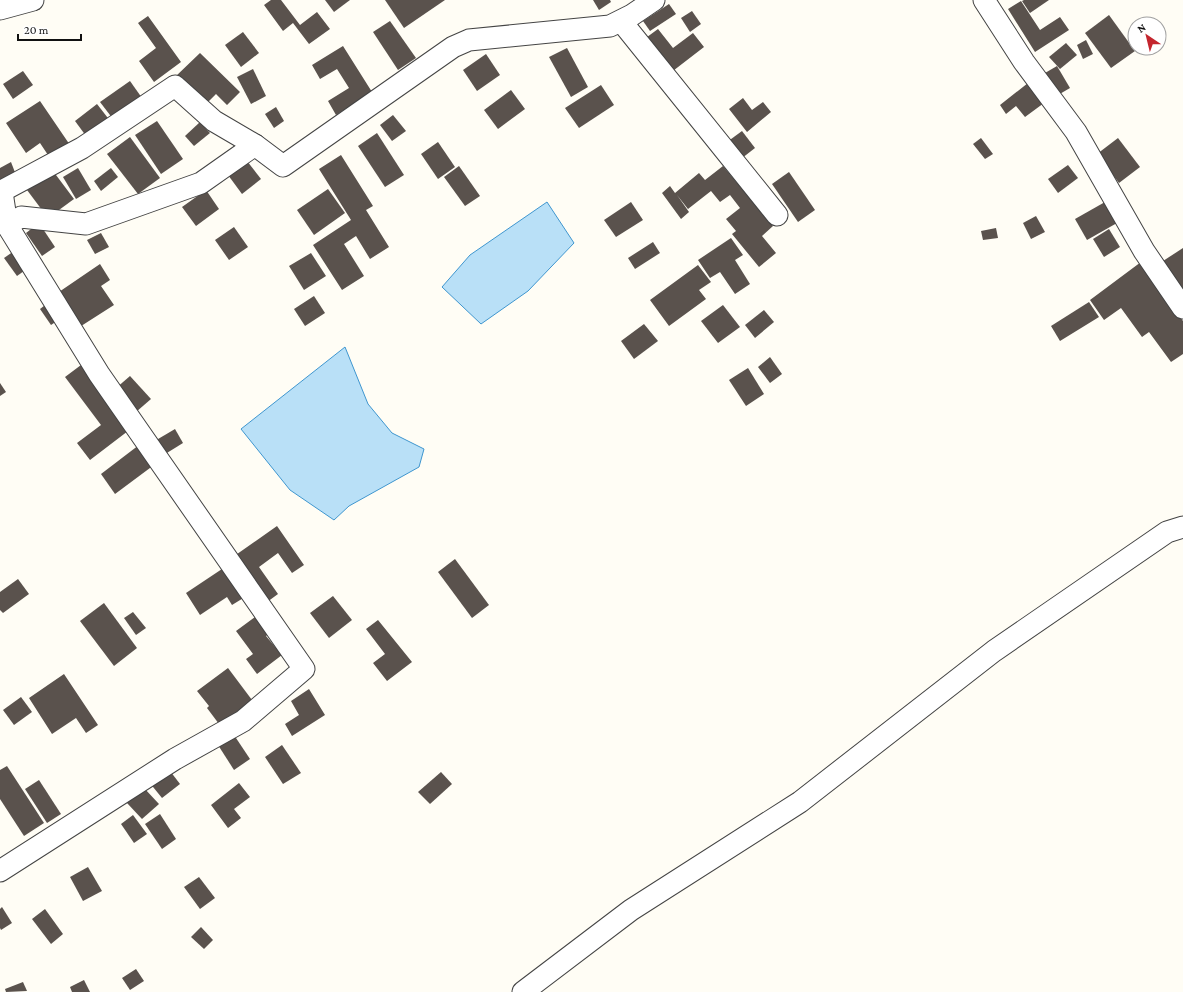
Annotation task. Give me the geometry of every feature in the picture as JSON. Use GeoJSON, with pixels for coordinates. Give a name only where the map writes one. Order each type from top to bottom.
{"type":"FeatureCollection","features":[{"type":"Feature","properties":{"kind":"street"},"geometry":{"type":"LineString","coordinates":[[0,9],[33,0]]}},
{"type":"Feature","properties":{"kind":"street"},"geometry":{"type":"LineString","coordinates":[[0,870],[175,759],[243,721],[304,669],[99,374],[7,225],[1,192],[82,148],[175,86],[214,121],[255,145],[283,166],[452,47],[469,40],[610,26],[654,0]]}},
{"type":"Feature","properties":{"kind":"street"},"geometry":{"type":"LineString","coordinates":[[984,0],[1024,62],[1076,132],[1144,251],[1183,308]]}},
{"type":"Feature","properties":{"kind":"street"},"geometry":{"type":"LineString","coordinates":[[620,21],[777,215]]}},
{"type":"Feature","properties":{"kind":"street"},"geometry":{"type":"LineString","coordinates":[[7,225],[21,218],[86,224],[201,183],[255,145]]}},
{"type":"Feature","properties":{"kind":"street"},"geometry":{"type":"LineString","coordinates":[[523,992],[631,910],[800,802],[994,650],[1168,532],[1183,527]]}},
{"type":"Feature","properties":{"kind":"water"},"geometry":{"type":"Polygon","coordinates":[[[547,202],[574,243],[528,291],[481,324],[442,287],[470,255],[547,202]]]}},
{"type":"Feature","properties":{"kind":"water"},"geometry":{"type":"Polygon","coordinates":[[[345,347],[368,404],[392,433],[424,449],[419,467],[349,506],[334,520],[290,490],[241,429],[345,347]]]}},
{"type":"Feature","properties":{"kind":"building"},"geometry":{"type":"Polygon","coordinates":[[[271,0],[281,0],[300,25],[317,12],[330,29],[309,44],[293,23],[283,31],[264,5],[271,0]]]}},
{"type":"Feature","properties":{"kind":"building"},"geometry":{"type":"Polygon","coordinates":[[[325,0],[350,0],[334,12],[325,0]]]}},
{"type":"Feature","properties":{"kind":"building"},"geometry":{"type":"Polygon","coordinates":[[[385,0],[445,0],[404,28],[385,0]]]}},
{"type":"Feature","properties":{"kind":"building"},"geometry":{"type":"Polygon","coordinates":[[[593,0],[610,0],[611,2],[599,10],[593,0]]]}},
{"type":"Feature","properties":{"kind":"building"},"geometry":{"type":"Polygon","coordinates":[[[1049,0],[1030,13],[1022,1],[1049,0]]]}},
{"type":"Feature","properties":{"kind":"building"},"geometry":{"type":"Polygon","coordinates":[[[1021,1],[1040,30],[1060,17],[1069,30],[1035,52],[1008,9],[1021,1]]]}},
{"type":"Feature","properties":{"kind":"building"},"geometry":{"type":"Polygon","coordinates":[[[669,4],[676,14],[650,31],[643,21],[669,4]]]}},
{"type":"Feature","properties":{"kind":"building"},"geometry":{"type":"Polygon","coordinates":[[[692,11],[701,24],[690,32],[681,18],[692,11]]]}},
{"type":"Feature","properties":{"kind":"building"},"geometry":{"type":"Polygon","coordinates":[[[1109,15],[1127,40],[1128,56],[1111,68],[1085,33],[1109,15]]]}},
{"type":"Feature","properties":{"kind":"building"},"geometry":{"type":"Polygon","coordinates":[[[148,16],[181,62],[154,82],[139,61],[156,48],[138,23],[148,16]]]}},
{"type":"Feature","properties":{"kind":"building"},"geometry":{"type":"Polygon","coordinates":[[[390,21],[416,58],[398,70],[373,32],[390,21]]]}},
{"type":"Feature","properties":{"kind":"building"},"geometry":{"type":"Polygon","coordinates":[[[658,29],[673,48],[693,33],[704,47],[669,74],[643,40],[658,29]]]}},
{"type":"Feature","properties":{"kind":"building"},"geometry":{"type":"Polygon","coordinates":[[[243,32],[259,53],[241,67],[225,45],[243,32]]]}},
{"type":"Feature","properties":{"kind":"building"},"geometry":{"type":"Polygon","coordinates":[[[1086,40],[1093,54],[1083,59],[1077,45],[1086,40]]]}},
{"type":"Feature","properties":{"kind":"building"},"geometry":{"type":"Polygon","coordinates":[[[1066,43],[1077,55],[1060,69],[1049,57],[1066,43]]]}},
{"type":"Feature","properties":{"kind":"building"},"geometry":{"type":"Polygon","coordinates":[[[343,46],[372,92],[336,115],[328,101],[349,88],[337,69],[320,79],[312,65],[343,46]]]}},
{"type":"Feature","properties":{"kind":"building"},"geometry":{"type":"Polygon","coordinates":[[[567,48],[588,87],[571,97],[549,57],[567,48]]]}},
{"type":"Feature","properties":{"kind":"building"},"geometry":{"type":"Polygon","coordinates":[[[200,53],[240,92],[227,105],[216,94],[204,106],[175,77],[200,53]]]}},
{"type":"Feature","properties":{"kind":"building"},"geometry":{"type":"Polygon","coordinates":[[[486,54],[500,75],[477,91],[463,70],[486,54]]]}},
{"type":"Feature","properties":{"kind":"building"},"geometry":{"type":"Polygon","coordinates":[[[1057,66],[1070,88],[1058,95],[1045,73],[1057,66]]]}},
{"type":"Feature","properties":{"kind":"building"},"geometry":{"type":"Polygon","coordinates":[[[253,69],[266,96],[251,104],[237,77],[253,69]]]}},
{"type":"Feature","properties":{"kind":"building"},"geometry":{"type":"Polygon","coordinates":[[[23,71],[33,85],[13,99],[3,84],[23,71]]]}},
{"type":"Feature","properties":{"kind":"building"},"geometry":{"type":"Polygon","coordinates":[[[130,81],[142,98],[113,119],[100,102],[130,81]]]}},
{"type":"Feature","properties":{"kind":"building"},"geometry":{"type":"Polygon","coordinates":[[[1028,83],[1044,103],[1025,117],[1016,106],[1006,114],[1000,105],[1028,83]]]}},
{"type":"Feature","properties":{"kind":"building"},"geometry":{"type":"Polygon","coordinates":[[[601,85],[614,105],[579,128],[565,108],[601,85]]]}},
{"type":"Feature","properties":{"kind":"building"},"geometry":{"type":"Polygon","coordinates":[[[511,90],[525,109],[498,129],[484,110],[511,90]]]}},
{"type":"Feature","properties":{"kind":"building"},"geometry":{"type":"Polygon","coordinates":[[[743,98],[752,110],[763,102],[771,112],[747,132],[729,109],[743,98]]]}},
{"type":"Feature","properties":{"kind":"building"},"geometry":{"type":"Polygon","coordinates":[[[40,101],[72,148],[52,161],[40,143],[26,153],[6,123],[40,101]]]}},
{"type":"Feature","properties":{"kind":"building"},"geometry":{"type":"Polygon","coordinates":[[[97,104],[111,122],[89,140],[75,121],[97,104]]]}},
{"type":"Feature","properties":{"kind":"building"},"geometry":{"type":"Polygon","coordinates":[[[276,107],[284,121],[274,128],[265,114],[276,107]]]}},
{"type":"Feature","properties":{"kind":"building"},"geometry":{"type":"Polygon","coordinates":[[[393,115],[406,131],[392,141],[380,125],[393,115]]]}},
{"type":"Feature","properties":{"kind":"building"},"geometry":{"type":"Polygon","coordinates":[[[157,121],[183,159],[161,174],[135,135],[157,121]]]}},
{"type":"Feature","properties":{"kind":"building"},"geometry":{"type":"Polygon","coordinates":[[[200,122],[210,133],[194,146],[185,136],[200,122]]]}},
{"type":"Feature","properties":{"kind":"building"},"geometry":{"type":"Polygon","coordinates":[[[742,131],[755,148],[737,162],[723,145],[742,131]]]}},
{"type":"Feature","properties":{"kind":"building"},"geometry":{"type":"Polygon","coordinates":[[[377,133],[404,175],[385,187],[358,146],[377,133]]]}},
{"type":"Feature","properties":{"kind":"building"},"geometry":{"type":"Polygon","coordinates":[[[130,137],[160,178],[138,194],[107,154],[130,137]]]}},
{"type":"Feature","properties":{"kind":"building"},"geometry":{"type":"Polygon","coordinates":[[[981,138],[993,154],[985,159],[973,144],[981,138]]]}},
{"type":"Feature","properties":{"kind":"building"},"geometry":{"type":"Polygon","coordinates":[[[1118,138],[1140,167],[1119,183],[1097,154],[1118,138]]]}},
{"type":"Feature","properties":{"kind":"building"},"geometry":{"type":"Polygon","coordinates":[[[438,142],[455,167],[438,179],[421,154],[438,142]]]}},
{"type":"Feature","properties":{"kind":"building"},"geometry":{"type":"Polygon","coordinates":[[[341,155],[373,206],[366,210],[389,247],[370,259],[356,236],[344,244],[364,276],[342,290],[313,245],[351,220],[319,169],[341,155]]]}},
{"type":"Feature","properties":{"kind":"building"},"geometry":{"type":"Polygon","coordinates":[[[247,161],[261,179],[242,194],[228,175],[247,161]]]}},
{"type":"Feature","properties":{"kind":"building"},"geometry":{"type":"Polygon","coordinates":[[[11,162],[16,175],[0,182],[0,168],[11,162]]]}},
{"type":"Feature","properties":{"kind":"building"},"geometry":{"type":"Polygon","coordinates":[[[1068,165],[1078,178],[1058,193],[1048,179],[1068,165]]]}},
{"type":"Feature","properties":{"kind":"building"},"geometry":{"type":"Polygon","coordinates":[[[459,166],[480,196],[465,206],[444,177],[459,166]]]}},
{"type":"Feature","properties":{"kind":"building"},"geometry":{"type":"Polygon","coordinates":[[[723,166],[773,226],[762,236],[776,253],[759,267],[732,234],[736,231],[726,219],[740,208],[730,195],[720,202],[711,191],[688,209],[677,195],[689,212],[681,219],[662,193],[670,186],[675,193],[699,173],[705,180],[723,166]]]}},
{"type":"Feature","properties":{"kind":"building"},"geometry":{"type":"Polygon","coordinates":[[[78,168],[91,190],[76,199],[63,177],[78,168]]]}},
{"type":"Feature","properties":{"kind":"building"},"geometry":{"type":"Polygon","coordinates":[[[111,168],[118,177],[101,191],[94,181],[111,168]]]}},
{"type":"Feature","properties":{"kind":"building"},"geometry":{"type":"Polygon","coordinates":[[[53,171],[74,199],[48,218],[27,190],[53,171]]]}},
{"type":"Feature","properties":{"kind":"building"},"geometry":{"type":"Polygon","coordinates":[[[789,172],[815,210],[798,222],[772,184],[789,172]]]}},
{"type":"Feature","properties":{"kind":"building"},"geometry":{"type":"Polygon","coordinates":[[[328,189],[345,213],[314,235],[297,210],[328,189]]]}},
{"type":"Feature","properties":{"kind":"building"},"geometry":{"type":"Polygon","coordinates":[[[206,190],[219,209],[196,226],[182,207],[206,190]]]}},
{"type":"Feature","properties":{"kind":"building"},"geometry":{"type":"Polygon","coordinates":[[[631,202],[643,220],[616,237],[604,220],[631,202]]]}},
{"type":"Feature","properties":{"kind":"building"},"geometry":{"type":"Polygon","coordinates":[[[1105,202],[1117,223],[1087,240],[1075,219],[1105,202]]]}},
{"type":"Feature","properties":{"kind":"building"},"geometry":{"type":"Polygon","coordinates":[[[1036,216],[1045,232],[1031,239],[1023,223],[1036,216]]]}},
{"type":"Feature","properties":{"kind":"building"},"geometry":{"type":"Polygon","coordinates":[[[39,223],[55,247],[42,256],[26,233],[39,223]]]}},
{"type":"Feature","properties":{"kind":"building"},"geometry":{"type":"Polygon","coordinates":[[[234,227],[248,247],[229,260],[215,240],[234,227]]]}},
{"type":"Feature","properties":{"kind":"building"},"geometry":{"type":"Polygon","coordinates":[[[996,228],[998,238],[983,240],[981,231],[996,228]]]}},
{"type":"Feature","properties":{"kind":"building"},"geometry":{"type":"Polygon","coordinates":[[[1109,229],[1120,247],[1104,257],[1093,239],[1109,229]]]}},
{"type":"Feature","properties":{"kind":"building"},"geometry":{"type":"Polygon","coordinates":[[[101,233],[109,247],[95,254],[87,240],[101,233]]]}},
{"type":"Feature","properties":{"kind":"building"},"geometry":{"type":"Polygon","coordinates":[[[731,238],[743,255],[735,260],[750,284],[735,294],[720,272],[710,278],[698,260],[731,238]]]}},
{"type":"Feature","properties":{"kind":"building"},"geometry":{"type":"Polygon","coordinates":[[[653,242],[660,253],[635,269],[628,258],[653,242]]]}},
{"type":"Feature","properties":{"kind":"building"},"geometry":{"type":"Polygon","coordinates":[[[1183,248],[1183,291],[1163,261],[1183,248]]]}},
{"type":"Feature","properties":{"kind":"building"},"geometry":{"type":"Polygon","coordinates":[[[17,249],[31,266],[17,276],[4,258],[17,249]]]}},
{"type":"Feature","properties":{"kind":"building"},"geometry":{"type":"Polygon","coordinates":[[[311,253],[326,276],[304,290],[289,266],[311,253]]]}},
{"type":"Feature","properties":{"kind":"building"},"geometry":{"type":"Polygon","coordinates":[[[1141,262],[1183,321],[1183,354],[1171,362],[1149,332],[1142,337],[1121,308],[1104,320],[1090,300],[1141,262]]]}},
{"type":"Feature","properties":{"kind":"building"},"geometry":{"type":"Polygon","coordinates":[[[100,264],[110,280],[101,286],[114,305],[78,328],[56,294],[100,264]]]}},
{"type":"Feature","properties":{"kind":"building"},"geometry":{"type":"Polygon","coordinates":[[[698,265],[711,282],[699,290],[706,299],[669,326],[650,300],[698,265]]]}},
{"type":"Feature","properties":{"kind":"building"},"geometry":{"type":"Polygon","coordinates":[[[314,296],[325,313],[305,326],[294,309],[314,296]]]}},
{"type":"Feature","properties":{"kind":"building"},"geometry":{"type":"Polygon","coordinates":[[[49,302],[60,319],[51,325],[40,309],[49,302]]]}},
{"type":"Feature","properties":{"kind":"building"},"geometry":{"type":"Polygon","coordinates":[[[1089,302],[1099,317],[1060,341],[1051,326],[1089,302]]]}},
{"type":"Feature","properties":{"kind":"building"},"geometry":{"type":"Polygon","coordinates":[[[723,305],[740,327],[718,343],[701,321],[723,305]]]}},
{"type":"Feature","properties":{"kind":"building"},"geometry":{"type":"Polygon","coordinates":[[[764,310],[774,322],[755,338],[745,325],[764,310]]]}},
{"type":"Feature","properties":{"kind":"building"},"geometry":{"type":"Polygon","coordinates":[[[644,324],[658,341],[634,359],[621,341],[644,324]]]}},
{"type":"Feature","properties":{"kind":"building"},"geometry":{"type":"Polygon","coordinates":[[[770,357],[782,374],[770,383],[758,367],[770,357]]]}},
{"type":"Feature","properties":{"kind":"building"},"geometry":{"type":"Polygon","coordinates":[[[85,362],[128,431],[90,460],[77,443],[101,425],[65,377],[85,362]]]}},
{"type":"Feature","properties":{"kind":"building"},"geometry":{"type":"Polygon","coordinates":[[[748,368],[764,394],[746,406],[729,380],[748,368]]]}},
{"type":"Feature","properties":{"kind":"building"},"geometry":{"type":"Polygon","coordinates":[[[130,376],[151,399],[136,412],[115,389],[130,376]]]}},
{"type":"Feature","properties":{"kind":"building"},"geometry":{"type":"Polygon","coordinates":[[[0,383],[6,392],[0,396],[0,383]]]}},
{"type":"Feature","properties":{"kind":"building"},"geometry":{"type":"Polygon","coordinates":[[[175,429],[183,443],[162,456],[153,442],[175,429]]]}},
{"type":"Feature","properties":{"kind":"building"},"geometry":{"type":"Polygon","coordinates":[[[139,445],[154,465],[115,494],[101,474],[139,445]]]}},
{"type":"Feature","properties":{"kind":"building"},"geometry":{"type":"Polygon","coordinates":[[[277,526],[304,565],[292,573],[278,553],[259,567],[278,594],[263,605],[230,559],[277,526]]]}},
{"type":"Feature","properties":{"kind":"building"},"geometry":{"type":"Polygon","coordinates":[[[455,559],[489,605],[472,618],[438,572],[455,559]]]}},
{"type":"Feature","properties":{"kind":"building"},"geometry":{"type":"Polygon","coordinates":[[[225,567],[245,597],[232,605],[227,597],[200,615],[186,593],[225,567]]]}},
{"type":"Feature","properties":{"kind":"building"},"geometry":{"type":"Polygon","coordinates":[[[18,579],[29,594],[3,613],[0,610],[0,592],[18,579]]]}},
{"type":"Feature","properties":{"kind":"building"},"geometry":{"type":"Polygon","coordinates":[[[333,596],[352,620],[329,638],[310,613],[333,596]]]}},
{"type":"Feature","properties":{"kind":"building"},"geometry":{"type":"Polygon","coordinates":[[[104,603],[137,648],[114,666],[80,621],[104,603]]]}},
{"type":"Feature","properties":{"kind":"building"},"geometry":{"type":"Polygon","coordinates":[[[133,612],[146,628],[136,635],[124,618],[133,612]]]}},
{"type":"Feature","properties":{"kind":"building"},"geometry":{"type":"Polygon","coordinates":[[[259,614],[272,631],[266,636],[282,655],[257,674],[246,659],[253,654],[236,631],[259,614]]]}},
{"type":"Feature","properties":{"kind":"building"},"geometry":{"type":"Polygon","coordinates":[[[378,620],[412,662],[387,681],[373,663],[385,654],[366,629],[378,620]]]}},
{"type":"Feature","properties":{"kind":"building"},"geometry":{"type":"Polygon","coordinates":[[[228,668],[255,704],[222,728],[207,708],[209,706],[197,691],[228,668]]]}},
{"type":"Feature","properties":{"kind":"building"},"geometry":{"type":"Polygon","coordinates":[[[64,674],[98,725],[86,733],[76,718],[52,734],[29,698],[64,674]]]}},
{"type":"Feature","properties":{"kind":"building"},"geometry":{"type":"Polygon","coordinates":[[[309,689],[325,715],[292,736],[285,724],[299,715],[291,701],[309,689]]]}},
{"type":"Feature","properties":{"kind":"building"},"geometry":{"type":"Polygon","coordinates":[[[21,697],[32,712],[14,725],[3,710],[21,697]]]}},
{"type":"Feature","properties":{"kind":"building"},"geometry":{"type":"Polygon","coordinates":[[[234,735],[250,759],[234,770],[218,745],[234,735]]]}},
{"type":"Feature","properties":{"kind":"building"},"geometry":{"type":"Polygon","coordinates":[[[282,745],[301,773],[283,784],[265,757],[282,745]]]}},
{"type":"Feature","properties":{"kind":"building"},"geometry":{"type":"Polygon","coordinates":[[[7,766],[44,823],[24,836],[0,799],[0,770],[7,766]]]}},
{"type":"Feature","properties":{"kind":"building"},"geometry":{"type":"Polygon","coordinates":[[[167,767],[180,784],[162,798],[149,782],[167,767]]]}},
{"type":"Feature","properties":{"kind":"building"},"geometry":{"type":"Polygon","coordinates":[[[441,772],[452,784],[430,804],[418,792],[441,772]]]}},
{"type":"Feature","properties":{"kind":"building"},"geometry":{"type":"Polygon","coordinates":[[[39,780],[61,814],[47,823],[25,789],[39,780]]]}},
{"type":"Feature","properties":{"kind":"building"},"geometry":{"type":"Polygon","coordinates":[[[239,783],[250,797],[234,809],[241,818],[228,828],[211,805],[239,783]]]}},
{"type":"Feature","properties":{"kind":"building"},"geometry":{"type":"Polygon","coordinates":[[[144,788],[159,804],[142,819],[127,803],[144,788]]]}},
{"type":"Feature","properties":{"kind":"building"},"geometry":{"type":"Polygon","coordinates":[[[160,814],[176,839],[162,849],[145,824],[160,814]]]}},
{"type":"Feature","properties":{"kind":"building"},"geometry":{"type":"Polygon","coordinates":[[[133,815],[147,834],[134,843],[121,824],[133,815]]]}},
{"type":"Feature","properties":{"kind":"building"},"geometry":{"type":"Polygon","coordinates":[[[88,867],[102,891],[83,901],[70,877],[88,867]]]}},
{"type":"Feature","properties":{"kind":"building"},"geometry":{"type":"Polygon","coordinates":[[[199,877],[215,898],[200,909],[184,887],[199,877]]]}},
{"type":"Feature","properties":{"kind":"building"},"geometry":{"type":"Polygon","coordinates":[[[2,907],[12,923],[1,930],[0,909],[2,907]]]}},
{"type":"Feature","properties":{"kind":"building"},"geometry":{"type":"Polygon","coordinates":[[[45,909],[63,934],[51,944],[32,919],[45,909]]]}},
{"type":"Feature","properties":{"kind":"building"},"geometry":{"type":"Polygon","coordinates":[[[201,927],[213,940],[204,949],[191,937],[201,927]]]}},
{"type":"Feature","properties":{"kind":"building"},"geometry":{"type":"Polygon","coordinates":[[[136,969],[144,981],[130,990],[122,978],[136,969]]]}},
{"type":"Feature","properties":{"kind":"building"},"geometry":{"type":"Polygon","coordinates":[[[84,980],[90,992],[72,992],[70,987],[84,980]]]}},
{"type":"Feature","properties":{"kind":"building"},"geometry":{"type":"Polygon","coordinates":[[[23,982],[27,991],[6,992],[5,989],[23,982]]]}}]}
